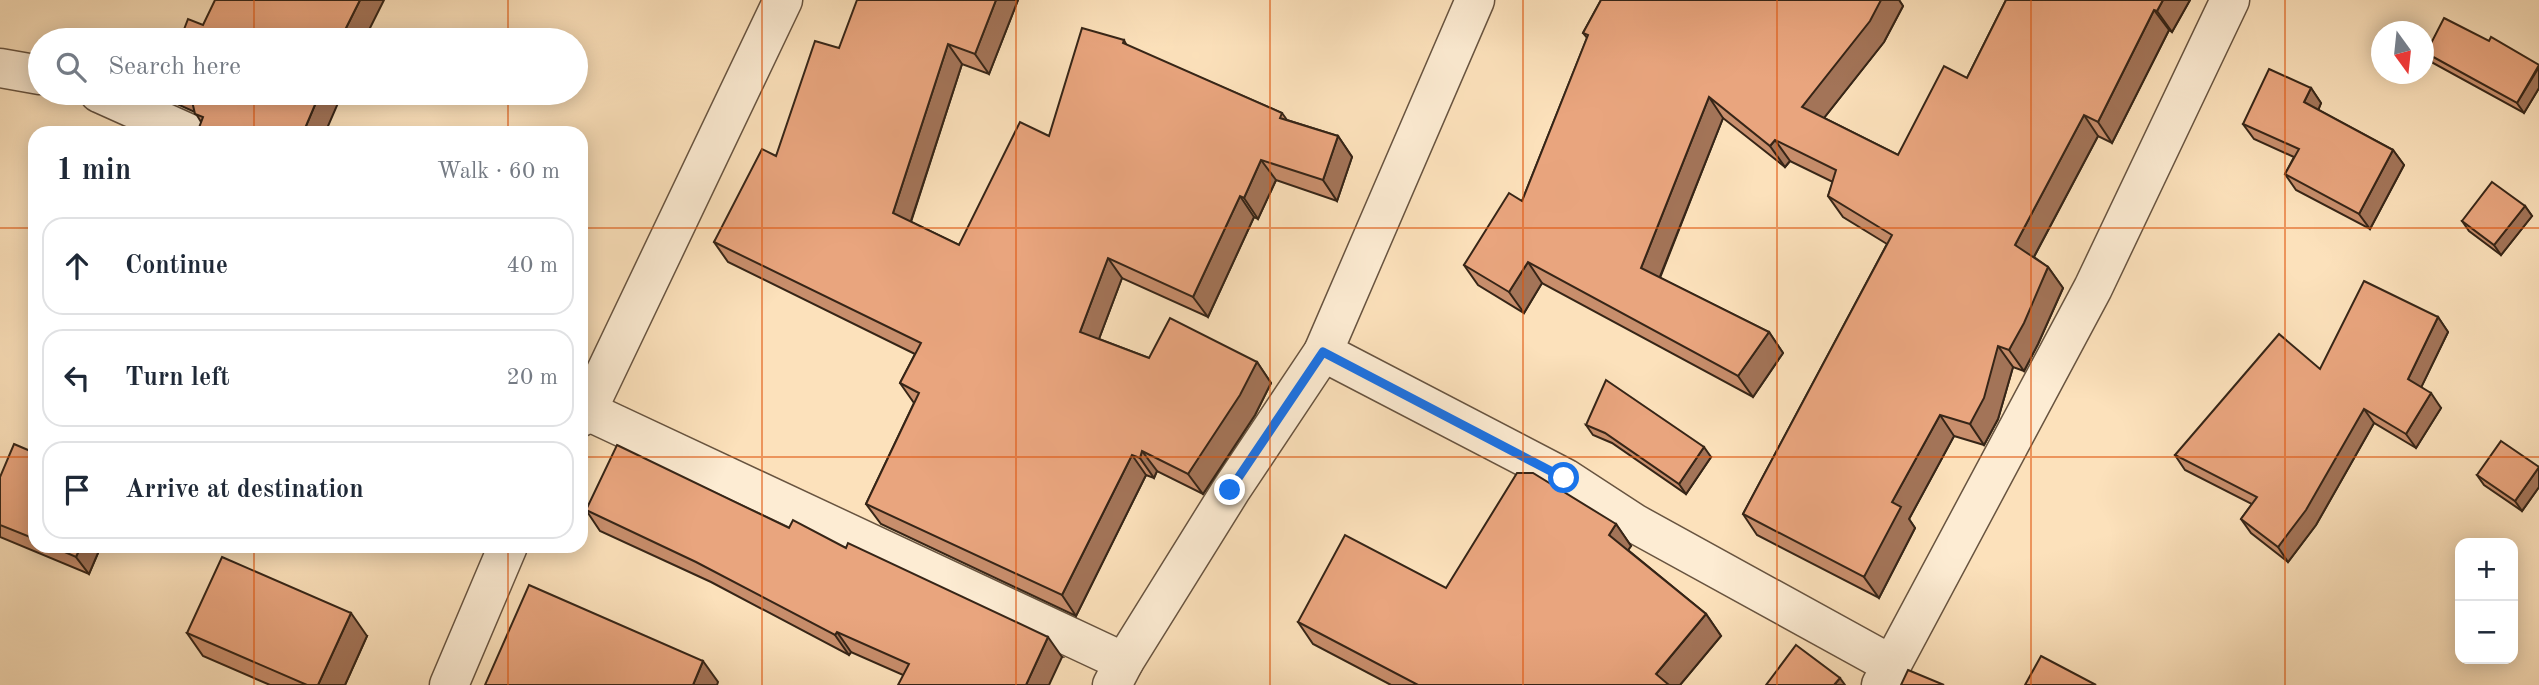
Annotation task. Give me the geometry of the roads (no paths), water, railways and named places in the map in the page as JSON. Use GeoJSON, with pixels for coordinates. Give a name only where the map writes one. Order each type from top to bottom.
{"type":"FeatureCollection","features":[{"type":"Feature","properties":{"kind":"street"},"geometry":{"type":"LineString","coordinates":[[588,402],[783,0]]}},
{"type":"Feature","properties":{"kind":"street"},"geometry":{"type":"LineString","coordinates":[[588,414],[1118,673],[1230,490],[1323,352],[1475,0]]}},
{"type":"Feature","properties":{"kind":"street"},"geometry":{"type":"LineString","coordinates":[[1323,352],[1564,478],[1886,675],[2093,288],[2230,0]]}},
{"type":"Feature","properties":{"kind":"street"},"geometry":{"type":"LineString","coordinates":[[0,68],[28,73]]}},
{"type":"Feature","properties":{"kind":"street"},"geometry":{"type":"LineString","coordinates":[[126,105],[172,126]]}},
{"type":"Feature","properties":{"kind":"street"},"geometry":{"type":"LineString","coordinates":[[449,685],[505,553]]}}]}
